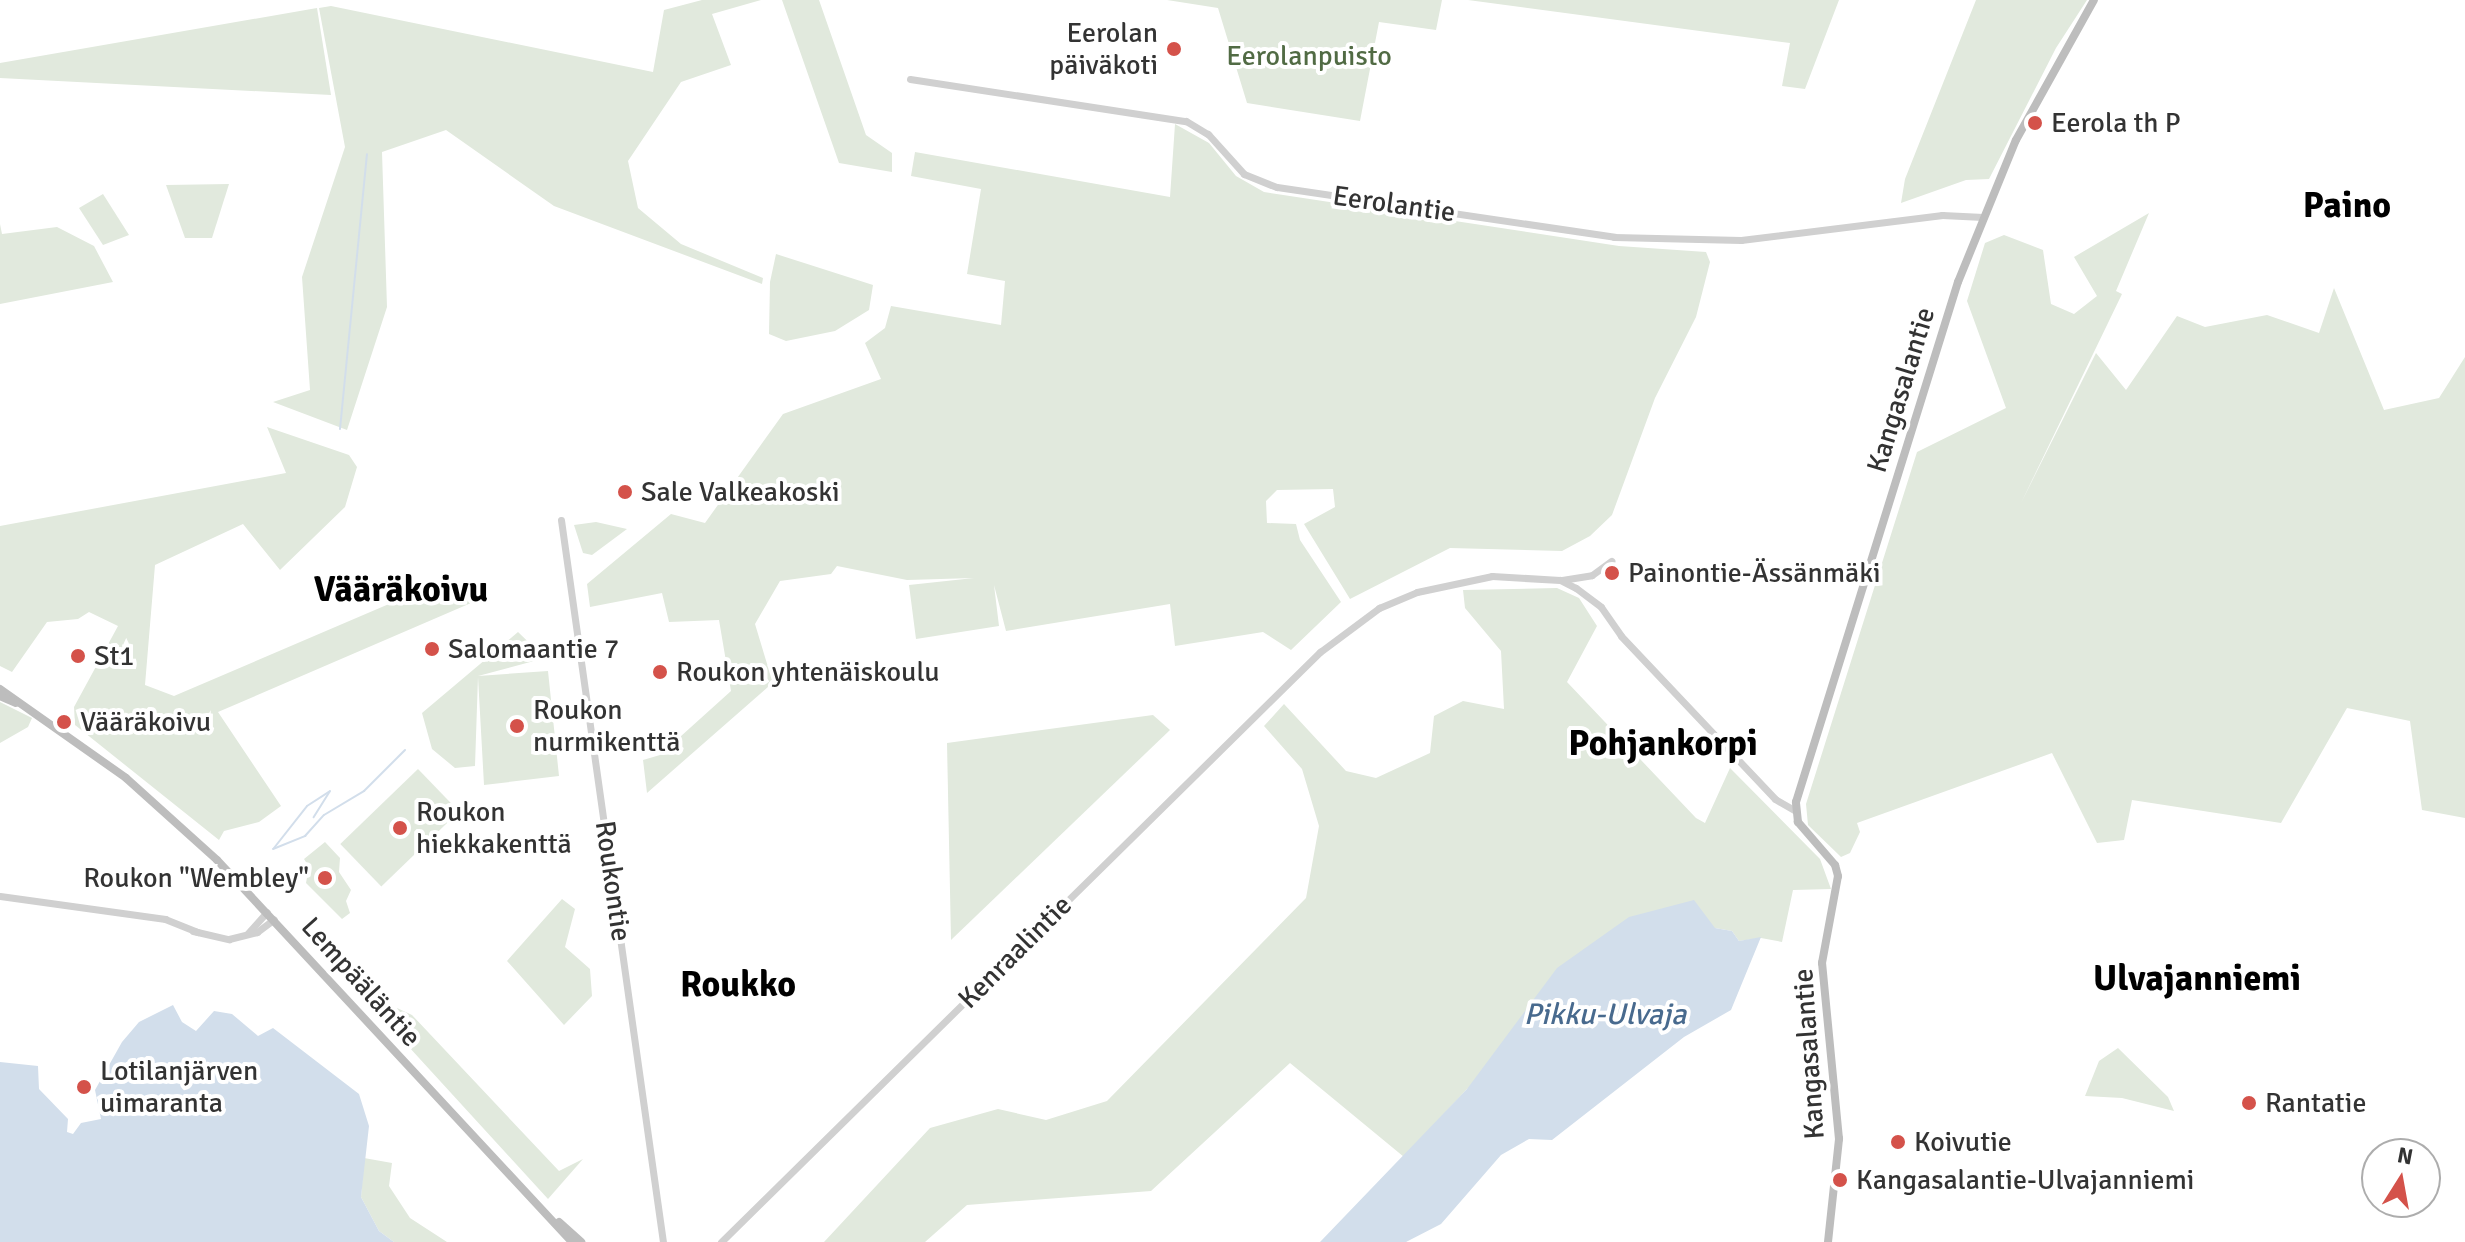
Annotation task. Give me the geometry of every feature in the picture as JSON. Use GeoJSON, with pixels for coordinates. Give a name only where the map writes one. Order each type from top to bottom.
{"type":"FeatureCollection","features":[{"type":"Feature","properties":{"kind":"main road","name":"Kangasalantie"},"geometry":{"type":"LineString","coordinates":[[1828,1242],[1839,1139],[1822,963],[1838,876],[1835,865],[1798,822],[1796,811],[1958,282],[1983,217],[2046,82],[2094,0]]}},
{"type":"Feature","properties":{"kind":"main road","name":"Lempääläntie"},"geometry":{"type":"LineString","coordinates":[[0,689],[145,794],[271,915],[572,1242]]}},
{"type":"Feature","properties":{"kind":"main road","name":"Lempääläntie"},"geometry":{"type":"LineString","coordinates":[[0,696],[21,704]]}},
{"type":"Feature","properties":{"kind":"main road","name":"Lempääläntie"},"geometry":{"type":"LineString","coordinates":[[545,1212],[581,1242]]}},
{"type":"Feature","properties":{"kind":"street","name":"Eerolantie"},"geometry":{"type":"LineString","coordinates":[[910,79],[1186,121],[1208,134],[1244,174],[1277,187],[1614,237],[1741,240],[1963,214],[1983,217]]}},
{"type":"Feature","properties":{"kind":"street","name":"Roukontie"},"geometry":{"type":"LineString","coordinates":[[561,520],[663,1242]]}},
{"type":"Feature","properties":{"kind":"street"},"geometry":{"type":"LineString","coordinates":[[1560,580],[1592,575],[1611,561]]}},
{"type":"Feature","properties":{"kind":"street","name":"Kenraalintie"},"geometry":{"type":"LineString","coordinates":[[721,1242],[1309,662],[1367,615],[1417,592],[1492,576],[1560,580]]}},
{"type":"Feature","properties":{"kind":"street"},"geometry":{"type":"LineString","coordinates":[[1560,580],[1601,607],[1621,636],[1775,799],[1796,811]]}},
{"type":"Feature","properties":{"kind":"street"},"geometry":{"type":"LineString","coordinates":[[0,896],[178,923],[197,932],[229,939],[248,933],[271,915]]}},
{"type":"Feature","properties":{"kind":"green space"},"geometry":{"type":"Polygon","coordinates":[[[702,0],[761,0],[712,14],[731,65],[681,82],[628,161],[638,208],[681,244],[763,278],[762,284],[554,206],[446,130],[382,152],[387,307],[347,430],[273,402],[310,390],[302,277],[345,147],[319,8],[331,6],[653,72],[664,10],[702,0]]]}},
{"type":"Feature","properties":{"kind":"green space"},"geometry":{"type":"Polygon","coordinates":[[[782,0],[819,0],[866,135],[892,153],[892,172],[839,163],[782,0]]]}},
{"type":"Feature","properties":{"kind":"green space","name":"Eerolanpuisto"},"geometry":{"type":"Polygon","coordinates":[[[1167,0],[1442,0],[1436,30],[1379,22],[1360,121],[1247,103],[1218,8],[1167,0]]]}},
{"type":"Feature","properties":{"kind":"green space"},"geometry":{"type":"Polygon","coordinates":[[[1468,0],[1839,0],[1805,89],[1782,86],[1790,43],[1468,0]]]}},
{"type":"Feature","properties":{"kind":"green space"},"geometry":{"type":"Polygon","coordinates":[[[1976,0],[2087,0],[2056,48],[1989,179],[1966,180],[1901,203],[1905,179],[1976,0]]]}},
{"type":"Feature","properties":{"kind":"green space"},"geometry":{"type":"Polygon","coordinates":[[[317,8],[331,95],[0,78],[0,63],[317,8]]]}},
{"type":"Feature","properties":{"kind":"green space"},"geometry":{"type":"Polygon","coordinates":[[[1175,124],[1209,143],[1236,176],[1264,192],[1619,246],[1706,252],[1710,262],[1696,317],[1655,398],[1612,515],[1590,536],[1562,551],[1450,548],[1350,599],[1304,524],[1335,507],[1333,489],[1277,490],[1266,501],[1267,523],[1296,524],[1300,540],[1341,602],[1291,650],[1263,632],[1175,646],[1170,604],[1006,631],[994,585],[999,626],[916,639],[909,585],[974,578],[907,580],[837,566],[831,574],[780,581],[755,624],[768,667],[785,672],[647,793],[643,760],[660,755],[731,691],[719,620],[669,622],[662,593],[590,607],[587,584],[671,514],[705,523],[783,414],[881,379],[865,343],[885,328],[891,306],[1001,325],[1005,281],[967,274],[981,189],[911,176],[915,152],[1170,197],[1175,124]]]}},
{"type":"Feature","properties":{"kind":"green space"},"geometry":{"type":"Polygon","coordinates":[[[229,184],[212,238],[185,238],[166,185],[229,184]]]}},
{"type":"Feature","properties":{"kind":"green space"},"geometry":{"type":"Polygon","coordinates":[[[103,194],[129,235],[103,245],[79,208],[103,194]]]}},
{"type":"Feature","properties":{"kind":"green space"},"geometry":{"type":"Polygon","coordinates":[[[2149,213],[2116,291],[2122,294],[2021,503],[2096,353],[2126,390],[2177,316],[2205,327],[2267,315],[2319,333],[2334,288],[2384,410],[2439,398],[2465,357],[2465,818],[2422,810],[2410,721],[2347,708],[2281,823],[2132,800],[2124,840],[2097,843],[2052,753],[1857,823],[1860,832],[1850,853],[1841,857],[1808,825],[1806,804],[1917,452],[2006,408],[1967,301],[1985,243],[2004,235],[2043,250],[2051,304],[2074,314],[2097,296],[2074,257],[2149,213]]]}},
{"type":"Feature","properties":{"kind":"green space"},"geometry":{"type":"Polygon","coordinates":[[[0,224],[2,234],[57,227],[94,246],[113,282],[0,304],[0,224]]]}},
{"type":"Feature","properties":{"kind":"green space"},"geometry":{"type":"Polygon","coordinates":[[[776,254],[873,285],[869,310],[835,331],[786,341],[769,334],[770,282],[776,254]]]}},
{"type":"Feature","properties":{"kind":"green space"},"geometry":{"type":"Polygon","coordinates":[[[267,427],[349,455],[357,467],[345,507],[280,570],[243,524],[155,565],[145,685],[174,696],[438,583],[478,600],[218,712],[281,806],[259,822],[224,831],[219,840],[75,725],[74,707],[118,626],[89,612],[78,619],[47,622],[12,672],[0,666],[0,526],[286,473],[267,427]]]}},
{"type":"Feature","properties":{"kind":"green space"},"geometry":{"type":"Polygon","coordinates":[[[596,522],[627,529],[592,555],[583,553],[574,525],[596,522]]]}},
{"type":"Feature","properties":{"kind":"green space"},"geometry":{"type":"Polygon","coordinates":[[[1557,588],[1579,598],[1597,626],[1567,682],[1696,818],[1705,823],[1730,768],[1820,859],[1831,889],[1793,890],[1782,942],[1761,938],[1739,941],[1732,931],[1715,928],[1467,1089],[1404,1157],[1290,1063],[1151,1191],[967,1205],[925,1242],[824,1242],[930,1128],[998,1109],[1046,1120],[1107,1101],[1306,898],[1319,826],[1302,769],[1264,726],[1284,704],[1346,771],[1376,778],[1430,753],[1434,716],[1463,701],[1504,709],[1501,651],[1465,608],[1463,590],[1557,588]]]}},
{"type":"Feature","properties":{"kind":"green space","name":"Roukon nurmikenttä"},"geometry":{"type":"Polygon","coordinates":[[[518,632],[545,658],[478,676],[548,671],[559,776],[484,785],[478,677],[475,766],[455,768],[432,749],[422,713],[518,632]]]}},
{"type":"Feature","properties":{"kind":"green space"},"geometry":{"type":"Polygon","coordinates":[[[0,702],[32,718],[28,727],[0,743],[0,702]]]}},
{"type":"Feature","properties":{"kind":"green space"},"geometry":{"type":"Polygon","coordinates":[[[1153,715],[1170,730],[951,940],[947,743],[1153,715]]]}},
{"type":"Feature","properties":{"kind":"green space","name":"Roukon hiekkakenttä"},"geometry":{"type":"Polygon","coordinates":[[[418,769],[459,811],[381,886],[340,844],[418,769]]]}},
{"type":"Feature","properties":{"kind":"green space","name":"Roukon \"Wembley\""},"geometry":{"type":"Polygon","coordinates":[[[325,842],[340,858],[339,872],[351,890],[346,901],[350,913],[342,919],[306,883],[309,867],[304,859],[325,842]]]}},
{"type":"Feature","properties":{"kind":"green space"},"geometry":{"type":"Polygon","coordinates":[[[562,899],[575,909],[565,947],[590,969],[592,996],[564,1025],[507,961],[562,899]]]}},
{"type":"Feature","properties":{"kind":"green space"},"geometry":{"type":"Polygon","coordinates":[[[397,1008],[412,1015],[559,1171],[583,1159],[548,1199],[387,1023],[397,1008]]]}},
{"type":"Feature","properties":{"kind":"green space"},"geometry":{"type":"Polygon","coordinates":[[[2118,1048],[2168,1097],[2174,1111],[2122,1098],[2085,1096],[2099,1061],[2118,1048]]]}},
{"type":"Feature","properties":{"kind":"green space"},"geometry":{"type":"Polygon","coordinates":[[[364,1158],[392,1163],[389,1186],[410,1218],[447,1242],[394,1242],[379,1231],[361,1197],[364,1158]]]}},
{"type":"Feature","properties":{"kind":"water","name":"Pikku-Ulvaja"},"geometry":{"type":"Polygon","coordinates":[[[1694,900],[1715,928],[1732,931],[1739,941],[1761,937],[1731,1010],[1684,1037],[1552,1140],[1529,1139],[1501,1155],[1441,1224],[1406,1242],[1320,1242],[1467,1089],[1557,968],[1629,917],[1694,900]]]}},
{"type":"Feature","properties":{"kind":"water"},"geometry":{"type":"Polygon","coordinates":[[[173,1005],[182,1022],[196,1031],[214,1011],[232,1014],[258,1036],[273,1028],[359,1094],[369,1126],[361,1197],[379,1231],[394,1242],[0,1242],[0,1062],[38,1066],[39,1089],[68,1119],[67,1132],[73,1134],[81,1123],[101,1119],[95,1090],[122,1042],[139,1022],[173,1005]]]}},
{"type":"Feature","properties":{"kind":"waterway"},"geometry":{"type":"LineString","coordinates":[[340,429],[367,154]]}},
{"type":"Feature","properties":{"kind":"waterway"},"geometry":{"type":"LineString","coordinates":[[273,849],[305,836],[324,815],[364,791],[405,750]]}},
{"type":"Feature","properties":{"kind":"waterway"},"geometry":{"type":"LineString","coordinates":[[274,848],[307,806],[330,791],[314,817]]}},
{"type":"Feature","properties":{"kind":"place","name":"Eerolan päiväkoti"},"geometry":{"type":"Point","coordinates":[1174,49]}},
{"type":"Feature","properties":{"kind":"place","name":"Eerola th P"},"geometry":{"type":"Point","coordinates":[2035,123]}},
{"type":"Feature","properties":{"kind":"place","name":"Sale Valkeakoski"},"geometry":{"type":"Point","coordinates":[625,492]}},
{"type":"Feature","properties":{"kind":"place","name":"Painontie-Ässänmäki"},"geometry":{"type":"Point","coordinates":[1612,573]}},
{"type":"Feature","properties":{"kind":"place","name":"Salomaantie 7"},"geometry":{"type":"Point","coordinates":[432,649]}},
{"type":"Feature","properties":{"kind":"place","name":"St1"},"geometry":{"type":"Point","coordinates":[78,656]}},
{"type":"Feature","properties":{"kind":"place","name":"Roukon yhtenäiskoulu"},"geometry":{"type":"Point","coordinates":[660,672]}},
{"type":"Feature","properties":{"kind":"place","name":"Vääräkoivu"},"geometry":{"type":"Point","coordinates":[64,722]}},
{"type":"Feature","properties":{"kind":"place","name":"Roukon nurmikenttä"},"geometry":{"type":"Point","coordinates":[517,726]}},
{"type":"Feature","properties":{"kind":"place","name":"Roukon hiekkakenttä"},"geometry":{"type":"Point","coordinates":[400,828]}},
{"type":"Feature","properties":{"kind":"place","name":"Roukon \"Wembley\""},"geometry":{"type":"Point","coordinates":[325,878]}},
{"type":"Feature","properties":{"kind":"place","name":"Lotilanjärven uimaranta"},"geometry":{"type":"Point","coordinates":[84,1087]}},
{"type":"Feature","properties":{"kind":"place","name":"Rantatie"},"geometry":{"type":"Point","coordinates":[2249,1103]}},
{"type":"Feature","properties":{"kind":"place","name":"Koivutie"},"geometry":{"type":"Point","coordinates":[1898,1142]}},
{"type":"Feature","properties":{"kind":"place","name":"Kangasalantie-Ulvajanniemi"},"geometry":{"type":"Point","coordinates":[1840,1180]}},
{"type":"Feature","properties":{"kind":"district","name":"Paino"},"geometry":{"type":"Point","coordinates":[2347,206]}},
{"type":"Feature","properties":{"kind":"district","name":"Vääräkoivu"},"geometry":{"type":"Point","coordinates":[401,590]}},
{"type":"Feature","properties":{"kind":"district","name":"Pohjankorpi"},"geometry":{"type":"Point","coordinates":[1663,744]}},
{"type":"Feature","properties":{"kind":"district","name":"Ulvajanniemi"},"geometry":{"type":"Point","coordinates":[2197,979]}},
{"type":"Feature","properties":{"kind":"district","name":"Roukko"},"geometry":{"type":"Point","coordinates":[738,985]}}]}
